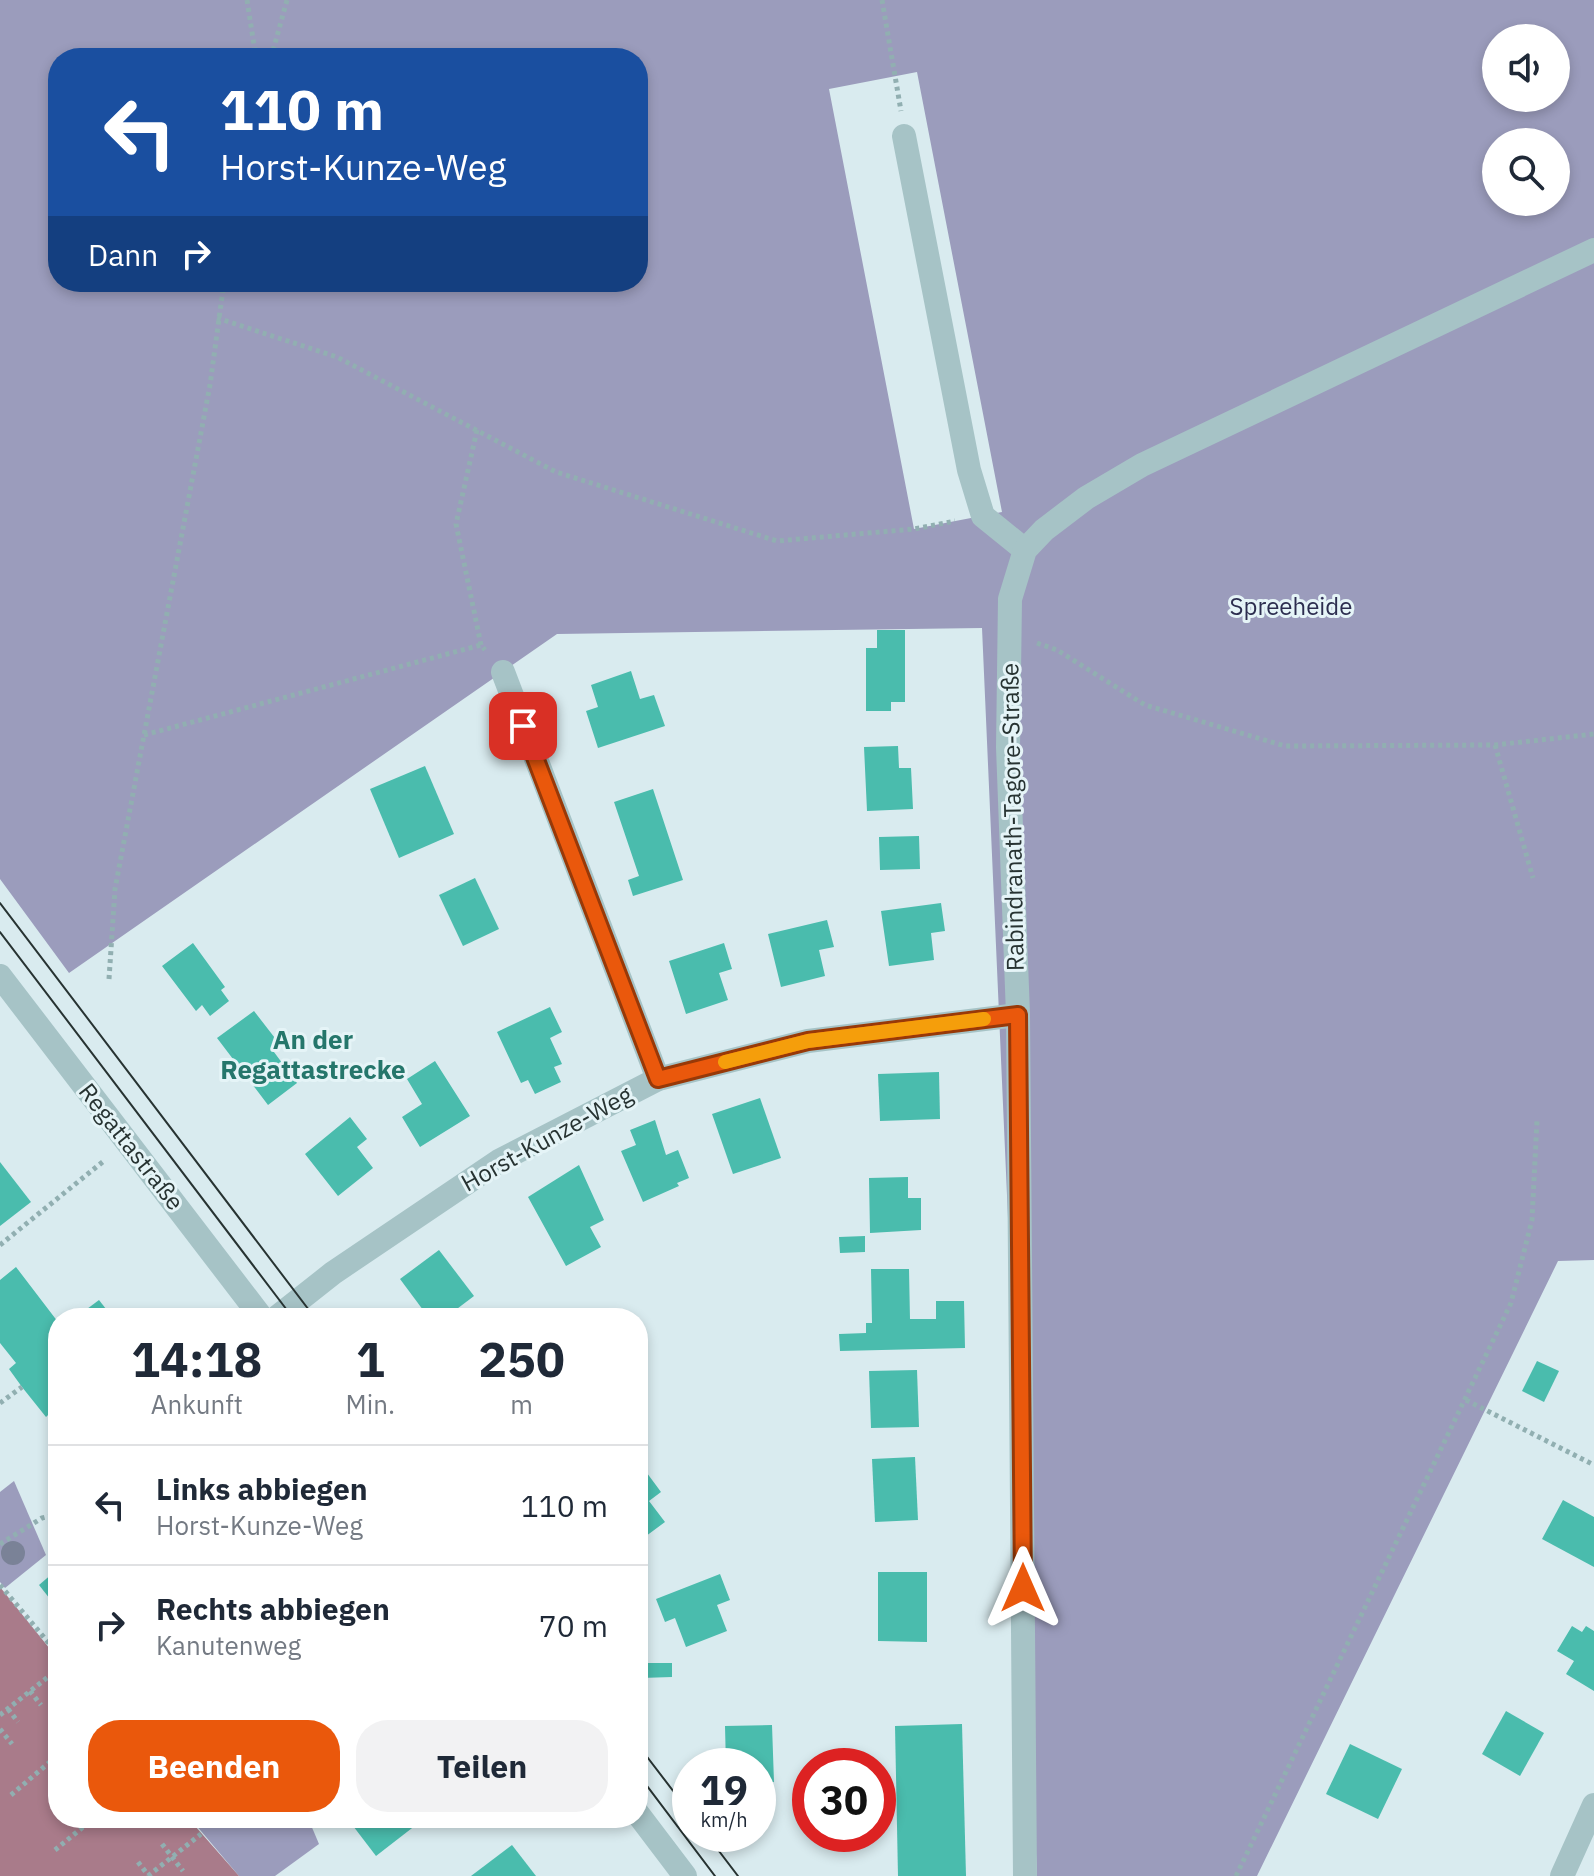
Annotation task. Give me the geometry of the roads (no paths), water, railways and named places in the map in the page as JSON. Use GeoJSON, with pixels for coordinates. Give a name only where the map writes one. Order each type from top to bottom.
{"type":"FeatureCollection","features":[{"type":"Feature","properties":{"kind":"street"},"geometry":{"type":"LineString","coordinates":[[904,136],[969,470],[983,516],[1025,550]]}},
{"type":"Feature","properties":{"kind":"street","name":"Rabindranath-Tagore-Straße"},"geometry":{"type":"LineString","coordinates":[[1025,1876],[1018,1015],[1008,747],[1010,599],[1025,550],[1044,530],[1086,498],[1142,465],[1594,250]]}},
{"type":"Feature","properties":{"kind":"street"},"geometry":{"type":"LineString","coordinates":[[503,672],[658,1079]]}},
{"type":"Feature","properties":{"kind":"street","name":"Regattastraße"},"geometry":{"type":"LineString","coordinates":[[0,976],[254,1308]]}},
{"type":"Feature","properties":{"kind":"street","name":"Horst-Kunze-Weg"},"geometry":{"type":"LineString","coordinates":[[289,1308],[333,1273],[499,1161],[658,1079],[808,1041],[1018,1015]]}},
{"type":"Feature","properties":{"kind":"street"},"geometry":{"type":"LineString","coordinates":[[1562,1876],[1594,1805]]}},
{"type":"Feature","properties":{"kind":"street"},"geometry":{"type":"LineString","coordinates":[[648,1827],[685,1876]]}},
{"type":"Feature","properties":{"kind":"tram line"},"geometry":{"type":"LineString","coordinates":[[0,903],[307,1308]]}},
{"type":"Feature","properties":{"kind":"tram line"},"geometry":{"type":"LineString","coordinates":[[0,932],[285,1308]]}},
{"type":"Feature","properties":{"kind":"tram line"},"geometry":{"type":"LineString","coordinates":[[648,1758],[672,1789]]}},
{"type":"Feature","properties":{"kind":"tram line"},"geometry":{"type":"LineString","coordinates":[[648,1787],[715,1876]]}},
{"type":"Feature","properties":{"kind":"tram line"},"geometry":{"type":"LineString","coordinates":[[720,1852],[738,1876]]}},
{"type":"Feature","properties":{"kind":"district","name":"An der Regattastrecke"},"geometry":{"type":"Point","coordinates":[313,1055]}},
{"type":"Feature","properties":{"kind":"park label","name":"Spreeheide"},"geometry":{"type":"Point","coordinates":[1291,607]}}]}
